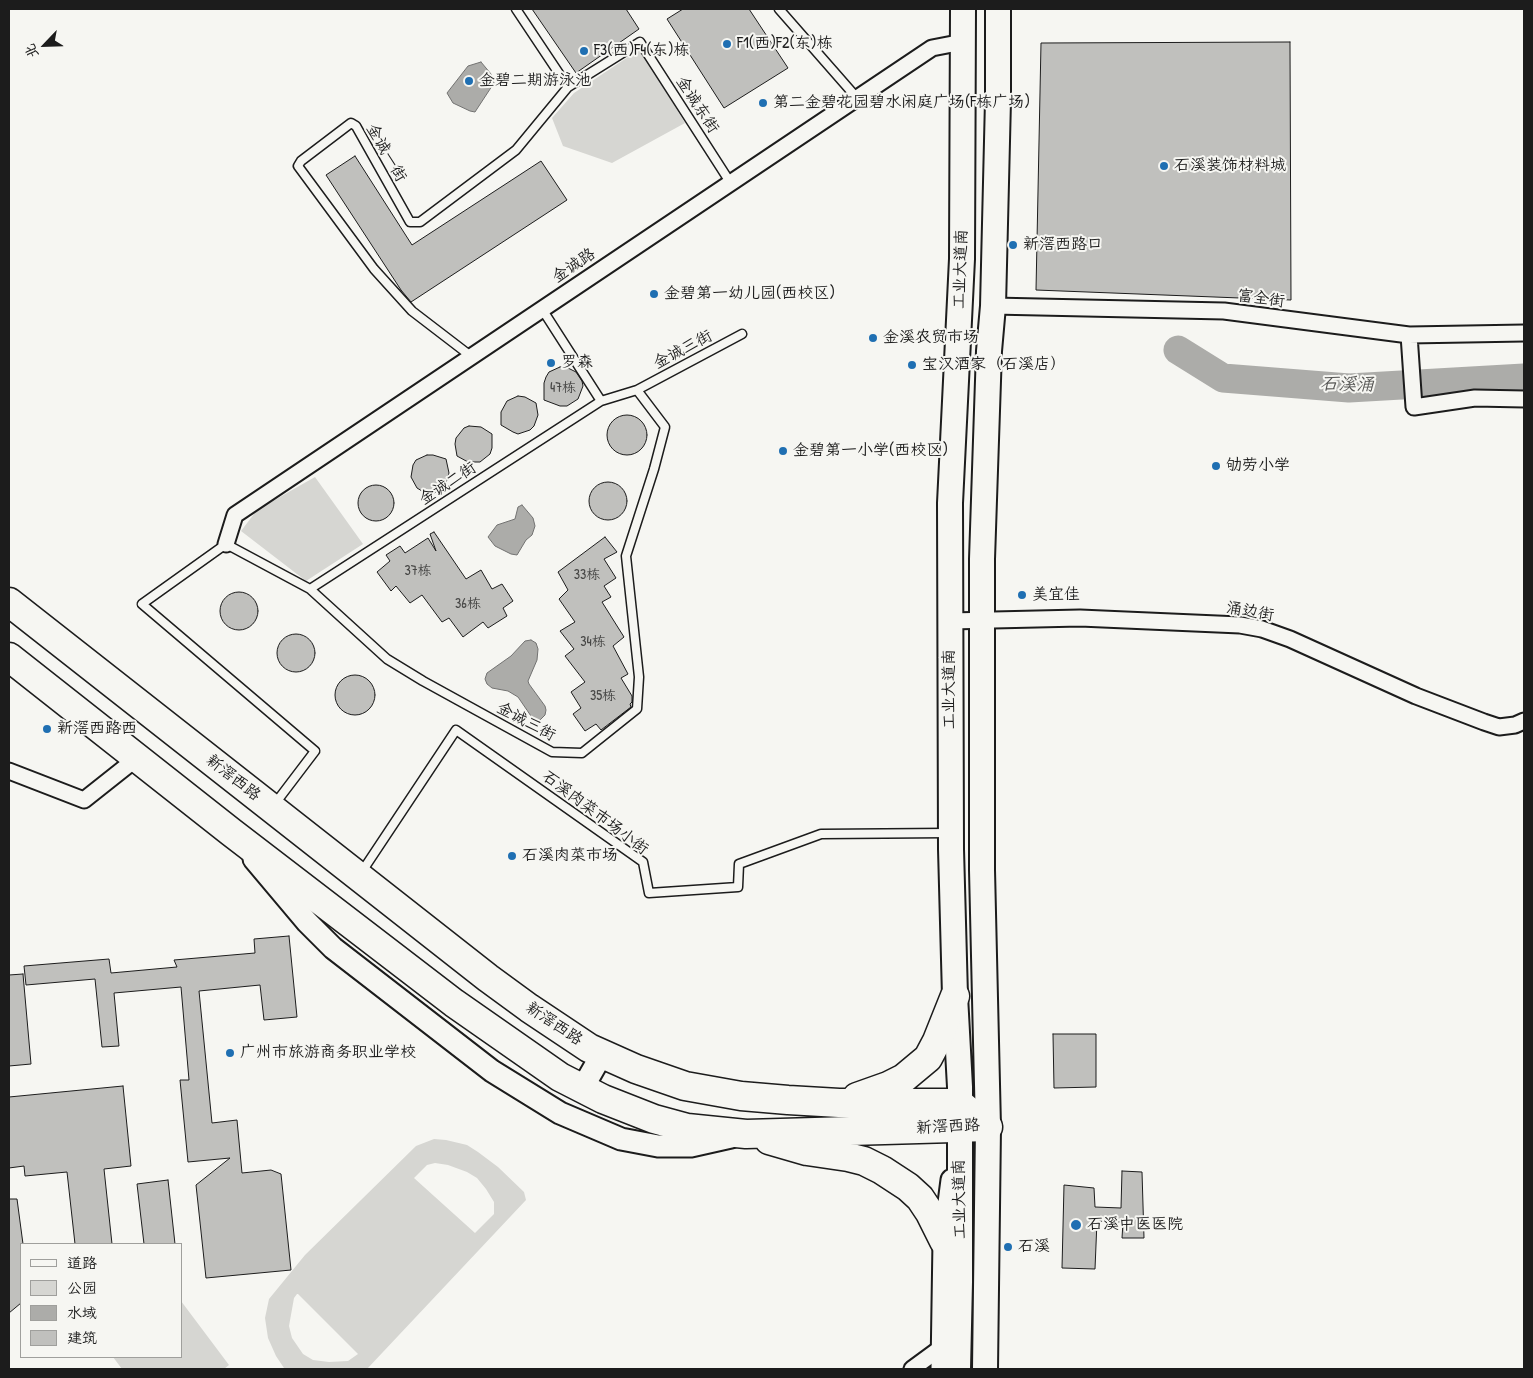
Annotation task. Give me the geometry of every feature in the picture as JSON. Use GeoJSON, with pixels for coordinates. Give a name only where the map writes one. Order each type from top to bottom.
{"type":"FeatureCollection","features":[{"type":"Feature","properties":{"kind":"highway","name":"新滘西路"},"geometry":{"type":"LineString","coordinates":[[9,602],[358,877],[529,1008],[568,1035],[602,1054],[660,1078],[685,1086],[742,1096],[959,1115],[988,1127]]}},
{"type":"Feature","properties":{"kind":"highway","name":"新滘西路"},"geometry":{"type":"LineString","coordinates":[[9,657],[454,1004],[582,1089],[654,1119],[687,1128],[746,1134],[831,1130],[959,1115]]}},
{"type":"Feature","properties":{"kind":"highway"},"geometry":{"type":"LineString","coordinates":[[839,1103],[888,1086],[904,1078],[928,1058],[955,996]]}},
{"type":"Feature","properties":{"kind":"highway"},"geometry":{"type":"LineString","coordinates":[[746,1134],[807,1151],[864,1161],[882,1170],[908,1186],[920,1198],[944,1241]]}},
{"type":"Feature","properties":{"kind":"main road","name":"工业大道南"},"geometry":{"type":"LineString","coordinates":[[958,1369],[960,1282],[959,1115],[950,833],[950,503],[962,259],[963,9]]}},
{"type":"Feature","properties":{"kind":"main road"},"geometry":{"type":"LineString","coordinates":[[985,1369],[988,1127],[982,870],[982,559],[993,306],[998,9]]}},
{"type":"Feature","properties":{"kind":"main road"},"geometry":{"type":"LineString","coordinates":[[231,832],[307,922],[333,948],[492,1071],[560,1113],[621,1139],[658,1146],[691,1146],[746,1134]]}},
{"type":"Feature","properties":{"kind":"main road"},"geometry":{"type":"LineString","coordinates":[[582,1089],[602,1054]]}},
{"type":"Feature","properties":{"kind":"main road"},"geometry":{"type":"LineString","coordinates":[[942,1369],[944,1241],[959,1115]]}},
{"type":"Feature","properties":{"kind":"street","name":"金诚路"},"geometry":{"type":"LineString","coordinates":[[226,544],[235,515],[932,48],[964,42]]}},
{"type":"Feature","properties":{"kind":"street","name":"富全街"},"geometry":{"type":"LineString","coordinates":[[993,306],[1224,311],[1409,335],[1524,333]]}},
{"type":"Feature","properties":{"kind":"street"},"geometry":{"type":"LineString","coordinates":[[1409,335],[1414,407],[1475,398],[1524,399]]}},
{"type":"Feature","properties":{"kind":"street","name":"涌边街"},"geometry":{"type":"LineString","coordinates":[[950,621],[1080,618],[1240,625],[1262,629],[1290,639],[1416,696],[1484,722],[1499,727],[1514,725],[1524,721]]}},
{"type":"Feature","properties":{"kind":"street"},"geometry":{"type":"LineString","coordinates":[[9,771],[84,800],[137,758]]}},
{"type":"Feature","properties":{"kind":"street"},"geometry":{"type":"LineString","coordinates":[[912,1369],[942,1346]]}},
{"type":"Feature","properties":{"kind":"lane"},"geometry":{"type":"LineString","coordinates":[[516,9],[568,87]]}},
{"type":"Feature","properties":{"kind":"lane"},"geometry":{"type":"LineString","coordinates":[[778,9],[857,98]]}},
{"type":"Feature","properties":{"kind":"lane","name":"金诚东街"},"geometry":{"type":"LineString","coordinates":[[568,87],[640,42],[730,182]]}},
{"type":"Feature","properties":{"kind":"lane","name":"金诚一街"},"geometry":{"type":"LineString","coordinates":[[472,357],[412,311],[374,269],[298,166],[351,123],[356,126],[410,222],[420,222],[516,150],[568,87]]}},
{"type":"Feature","properties":{"kind":"lane"},"geometry":{"type":"LineString","coordinates":[[542,309],[601,402]]}},
{"type":"Feature","properties":{"kind":"lane","name":"金诚三街"},"geometry":{"type":"LineString","coordinates":[[601,402],[637,390],[742,334]]}},
{"type":"Feature","properties":{"kind":"lane","name":"金诚三街"},"geometry":{"type":"LineString","coordinates":[[226,544],[310,589],[387,659],[424,681],[552,752],[582,753],[637,709],[639,677],[626,556],[654,469],[665,427],[637,390]]}},
{"type":"Feature","properties":{"kind":"lane","name":"金诚二街"},"geometry":{"type":"LineString","coordinates":[[310,589],[601,402]]}},
{"type":"Feature","properties":{"kind":"lane"},"geometry":{"type":"LineString","coordinates":[[226,544],[142,604],[315,751],[271,808]]}},
{"type":"Feature","properties":{"kind":"lane","name":"石溪肉菜市场小街"},"geometry":{"type":"LineString","coordinates":[[358,877],[456,730],[643,862],[649,893],[738,887],[739,864],[821,834],[950,833]]}},
{"type":"Feature","properties":{"kind":"green space"},"geometry":{"type":"Polygon","coordinates":[[[640,49],[685,123],[612,163],[563,146],[552,118],[574,93],[640,49]]]}},
{"type":"Feature","properties":{"kind":"green space"},"geometry":{"type":"Polygon","coordinates":[[[315,477],[363,544],[306,581],[241,531],[257,510],[315,477]]]}},
{"type":"Feature","properties":{"kind":"green space"},"geometry":{"type":"Polygon","coordinates":[[[434,1139],[467,1145],[498,1167],[524,1192],[526,1200],[367,1369],[284,1368],[268,1338],[265,1318],[269,1299],[305,1255],[416,1146],[434,1139]],[[435,1163],[427,1165],[414,1178],[475,1233],[494,1214],[494,1202],[477,1178],[448,1165],[435,1163]],[[298,1294],[294,1298],[289,1326],[292,1338],[303,1354],[313,1360],[329,1362],[348,1361],[358,1354],[298,1294]]]}},
{"type":"Feature","properties":{"kind":"green space"},"geometry":{"type":"Polygon","coordinates":[[[182,1302],[229,1365],[224,1369],[122,1369],[114,1358],[182,1358],[182,1302]]]}},
{"type":"Feature","properties":{"kind":"water"},"geometry":{"type":"Polygon","coordinates":[[[481,62],[491,74],[494,83],[475,112],[453,103],[447,93],[468,66],[481,62]]]}},
{"type":"Feature","properties":{"kind":"water"},"geometry":{"type":"Polygon","coordinates":[[[522,505],[533,518],[535,526],[532,535],[526,540],[517,555],[495,546],[488,537],[497,525],[515,519],[518,507],[522,505]]]}},
{"type":"Feature","properties":{"kind":"water"},"geometry":{"type":"Polygon","coordinates":[[[531,640],[536,643],[538,649],[537,660],[528,681],[545,706],[545,715],[540,720],[533,719],[518,697],[508,691],[492,688],[485,679],[487,673],[511,656],[525,641],[531,640]]]}},
{"type":"Feature","properties":{"kind":"building","name":"F3(西)F4(东)栋"},"geometry":{"type":"Polygon","coordinates":[[[532,9],[626,9],[639,29],[576,73],[532,9]]]}},
{"type":"Feature","properties":{"kind":"building","name":"F1(西)F2(东)栋"},"geometry":{"type":"Polygon","coordinates":[[[683,9],[749,9],[788,68],[724,108],[667,19],[683,9]]]}},
{"type":"Feature","properties":{"kind":"building","name":"石溪装饰材料城"},"geometry":{"type":"Polygon","coordinates":[[[1290,42],[1291,300],[1036,290],[1041,43],[1290,42]]]}},
{"type":"Feature","properties":{"kind":"building"},"geometry":{"type":"Polygon","coordinates":[[[355,156],[412,245],[541,161],[567,200],[411,302],[401,290],[326,175],[355,156]]]}},
{"type":"Feature","properties":{"kind":"building"},"geometry":{"type":"Polygon","coordinates":[[[560,367],[566,367],[576,372],[583,386],[578,399],[567,406],[560,406],[544,400],[546,377],[549,372],[560,367]]]}},
{"type":"Feature","properties":{"kind":"building"},"geometry":{"type":"Polygon","coordinates":[[[518,396],[525,397],[536,403],[538,415],[534,426],[530,430],[518,434],[501,425],[501,412],[507,401],[518,396]]]}},
{"type":"Feature","properties":{"kind":"building"},"geometry":{"type":"Polygon","coordinates":[[[627,415],[641,421],[647,435],[641,449],[627,455],[613,449],[607,435],[613,421],[627,415]]]}},
{"type":"Feature","properties":{"kind":"building"},"geometry":{"type":"Polygon","coordinates":[[[469,426],[481,427],[492,434],[490,454],[480,462],[468,462],[457,456],[456,438],[464,428],[469,426]]]}},
{"type":"Feature","properties":{"kind":"building"},"geometry":{"type":"Polygon","coordinates":[[[427,455],[446,459],[449,473],[445,486],[434,493],[417,488],[411,477],[416,460],[427,455]]]}},
{"type":"Feature","properties":{"kind":"building"},"geometry":{"type":"Polygon","coordinates":[[[608,482],[622,487],[627,501],[622,515],[608,520],[594,515],[589,501],[594,487],[608,482]]]}},
{"type":"Feature","properties":{"kind":"building"},"geometry":{"type":"Polygon","coordinates":[[[376,485],[383,486],[389,490],[393,496],[393,510],[389,516],[383,520],[376,521],[369,520],[363,516],[359,510],[358,503],[359,496],[363,490],[369,486],[376,485]]]}},
{"type":"Feature","properties":{"kind":"building"},"geometry":{"type":"Polygon","coordinates":[[[434,532],[466,579],[481,570],[492,589],[502,584],[513,601],[503,608],[507,616],[488,628],[483,622],[463,637],[449,618],[442,622],[422,595],[410,603],[396,586],[391,591],[377,572],[390,561],[386,555],[400,546],[405,553],[428,538],[436,551],[430,534],[434,532]]]}},
{"type":"Feature","properties":{"kind":"building"},"geometry":{"type":"Polygon","coordinates":[[[605,537],[617,552],[604,559],[616,578],[604,586],[611,597],[602,602],[624,637],[613,646],[628,674],[621,678],[632,696],[632,702],[630,704],[631,707],[601,730],[596,724],[585,731],[573,714],[581,708],[571,692],[585,682],[565,656],[574,649],[560,631],[575,622],[559,599],[568,590],[558,572],[605,537]]]}},
{"type":"Feature","properties":{"kind":"building"},"geometry":{"type":"Polygon","coordinates":[[[239,592],[253,597],[258,611],[253,625],[239,630],[225,625],[220,611],[225,597],[239,592]]]}},
{"type":"Feature","properties":{"kind":"building"},"geometry":{"type":"Polygon","coordinates":[[[296,634],[310,639],[315,653],[310,667],[296,672],[282,667],[277,653],[282,639],[296,634]]]}},
{"type":"Feature","properties":{"kind":"building"},"geometry":{"type":"Polygon","coordinates":[[[351,675],[359,675],[366,678],[372,684],[375,695],[372,706],[366,712],[359,715],[351,715],[344,712],[338,706],[335,699],[335,691],[338,684],[344,678],[351,675]]]}},
{"type":"Feature","properties":{"kind":"building"},"geometry":{"type":"Polygon","coordinates":[[[289,936],[297,1017],[264,1020],[260,985],[199,991],[212,1123],[237,1120],[242,1173],[271,1170],[281,1174],[291,1270],[206,1278],[196,1185],[230,1158],[188,1162],[180,1080],[189,1080],[181,987],[114,993],[119,1046],[102,1047],[95,979],[26,985],[24,966],[109,959],[111,973],[177,967],[174,960],[255,953],[254,939],[289,936]]]}},
{"type":"Feature","properties":{"kind":"building"},"geometry":{"type":"Polygon","coordinates":[[[23,974],[31,1064],[9,1066],[9,975],[23,974]]]}},
{"type":"Feature","properties":{"kind":"building"},"geometry":{"type":"Polygon","coordinates":[[[1053,1034],[1096,1034],[1096,1087],[1054,1088],[1053,1034]]]}},
{"type":"Feature","properties":{"kind":"building"},"geometry":{"type":"Polygon","coordinates":[[[123,1086],[131,1166],[104,1169],[112,1243],[75,1243],[67,1172],[25,1176],[24,1166],[9,1168],[9,1097],[123,1086]]]}},
{"type":"Feature","properties":{"kind":"building"},"geometry":{"type":"Polygon","coordinates":[[[1122,1171],[1142,1172],[1144,1238],[1122,1238],[1123,1222],[1097,1221],[1095,1269],[1062,1268],[1064,1185],[1094,1188],[1095,1207],[1121,1208],[1122,1171]]]}},
{"type":"Feature","properties":{"kind":"building"},"geometry":{"type":"Polygon","coordinates":[[[168,1180],[175,1243],[144,1243],[137,1184],[168,1180]]]}},
{"type":"Feature","properties":{"kind":"building"},"geometry":{"type":"Polygon","coordinates":[[[9,1199],[17,1199],[23,1243],[20,1243],[20,1304],[9,1313],[9,1199]]]}},
{"type":"Feature","properties":{"kind":"waterway","name":"石溪涌"},"geometry":{"type":"LineString","coordinates":[[1178,350],[1223,378],[1349,388],[1524,378]]}},
{"type":"Feature","properties":{"kind":"place","name":"F1(西)F2(东)栋"},"geometry":{"type":"Point","coordinates":[727,44]}},
{"type":"Feature","properties":{"kind":"place","name":"F3(西)F4(东)栋"},"geometry":{"type":"Point","coordinates":[584,51]}},
{"type":"Feature","properties":{"kind":"place","name":"金碧二期游泳池"},"geometry":{"type":"Point","coordinates":[469,81]}},
{"type":"Feature","properties":{"kind":"place","name":"第二金碧花园碧水闲庭广场(F栋广场)"},"geometry":{"type":"Point","coordinates":[763,103]}},
{"type":"Feature","properties":{"kind":"place","name":"石溪装饰材料城"},"geometry":{"type":"Point","coordinates":[1164,166]}},
{"type":"Feature","properties":{"kind":"place","name":"新滘西路口"},"geometry":{"type":"Point","coordinates":[1013,245]}},
{"type":"Feature","properties":{"kind":"place","name":"金碧第一幼儿园(西校区)"},"geometry":{"type":"Point","coordinates":[654,294]}},
{"type":"Feature","properties":{"kind":"place","name":"金溪农贸市场"},"geometry":{"type":"Point","coordinates":[873,338]}},
{"type":"Feature","properties":{"kind":"place","name":"罗森"},"geometry":{"type":"Point","coordinates":[551,363]}},
{"type":"Feature","properties":{"kind":"place","name":"宝汉酒家（石溪店）"},"geometry":{"type":"Point","coordinates":[912,365]}},
{"type":"Feature","properties":{"kind":"place","name":"金碧第一小学(西校区)"},"geometry":{"type":"Point","coordinates":[783,451]}},
{"type":"Feature","properties":{"kind":"place","name":"劬劳小学"},"geometry":{"type":"Point","coordinates":[1216,466]}},
{"type":"Feature","properties":{"kind":"place","name":"美宜佳"},"geometry":{"type":"Point","coordinates":[1022,595]}},
{"type":"Feature","properties":{"kind":"place","name":"新滘西路西"},"geometry":{"type":"Point","coordinates":[47,729]}},
{"type":"Feature","properties":{"kind":"place","name":"石溪肉菜市场"},"geometry":{"type":"Point","coordinates":[512,856]}},
{"type":"Feature","properties":{"kind":"place","name":"广州市旅游商务职业学校"},"geometry":{"type":"Point","coordinates":[230,1053]}},
{"type":"Feature","properties":{"kind":"place","name":"石溪中医医院"},"geometry":{"type":"Point","coordinates":[1076,1225]}},
{"type":"Feature","properties":{"kind":"place","name":"石溪"},"geometry":{"type":"Point","coordinates":[1008,1247]}}]}
